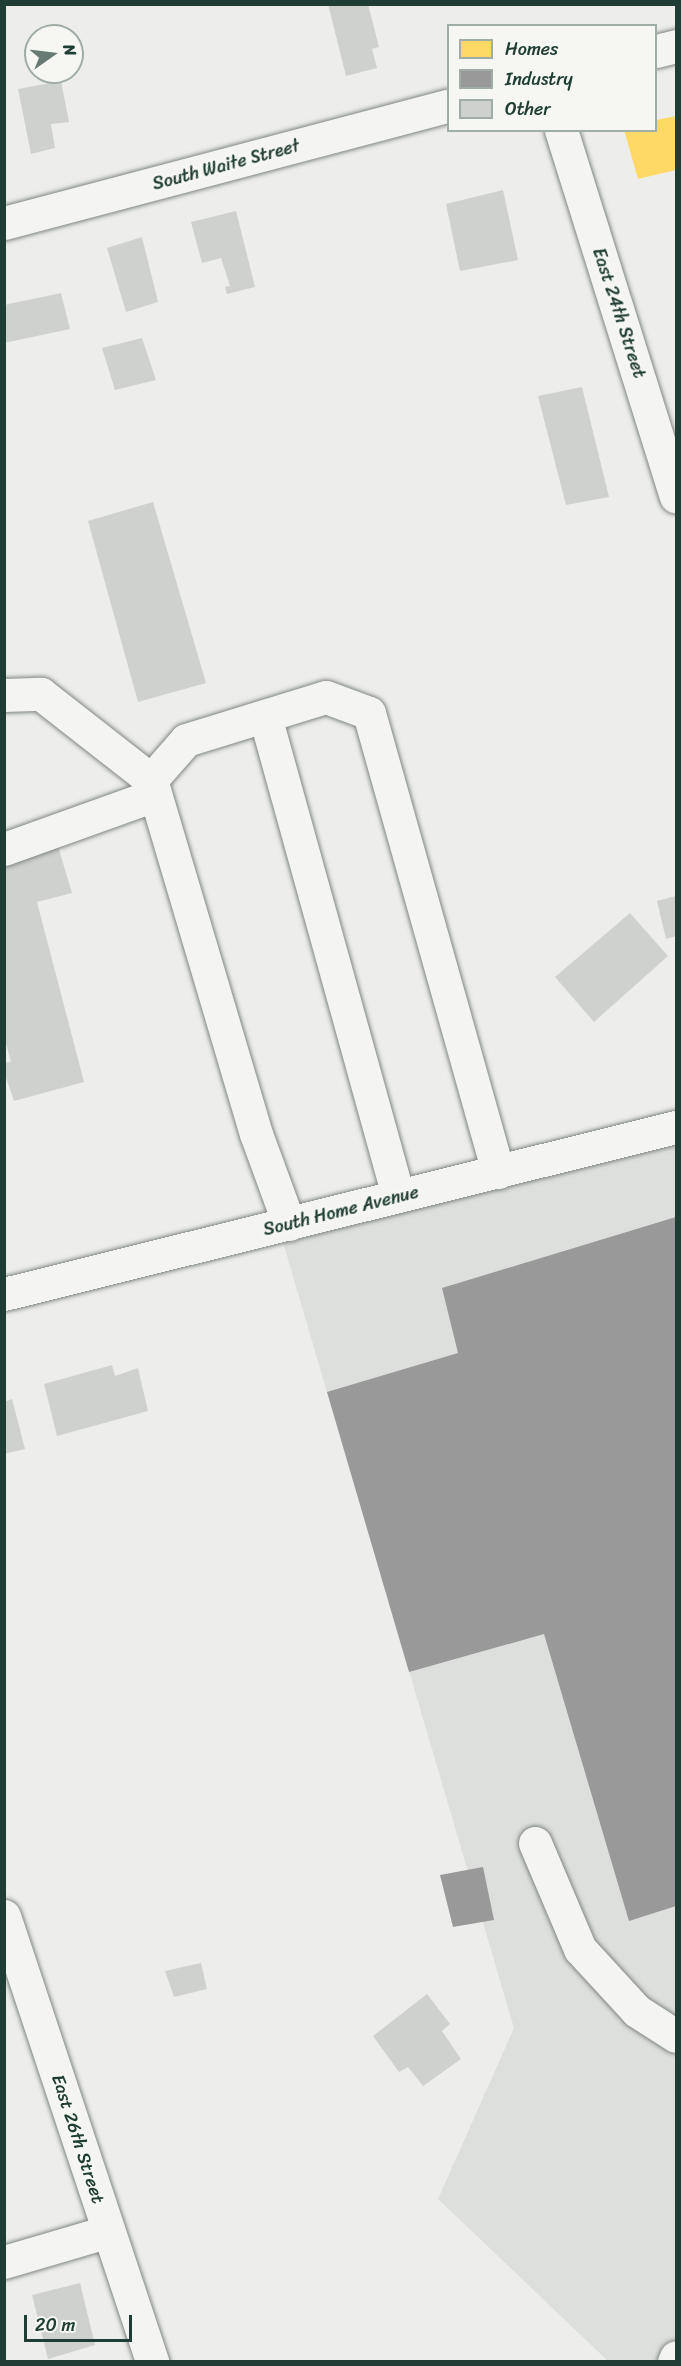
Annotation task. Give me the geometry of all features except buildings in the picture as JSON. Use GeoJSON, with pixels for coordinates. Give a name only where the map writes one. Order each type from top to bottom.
{"type":"FeatureCollection","features":[{"type":"Feature","properties":{"kind":"street"},"geometry":{"type":"LineString","coordinates":[[657,51],[676,46]]}},
{"type":"Feature","properties":{"kind":"street","name":"South Waite Street"},"geometry":{"type":"LineString","coordinates":[[4,223],[447,106]]}},
{"type":"Feature","properties":{"kind":"street","name":"East 24th Street"},"geometry":{"type":"LineString","coordinates":[[562,132],[676,496]]}},
{"type":"Feature","properties":{"kind":"street"},"geometry":{"type":"LineString","coordinates":[[4,695],[41,694],[153,788],[256,1134],[289,1224]]}},
{"type":"Feature","properties":{"kind":"street"},"geometry":{"type":"LineString","coordinates":[[4,849],[153,788],[186,740],[326,697],[369,713],[498,1172]]}},
{"type":"Feature","properties":{"kind":"street"},"geometry":{"type":"LineString","coordinates":[[265,716],[398,1197]]}},
{"type":"Feature","properties":{"kind":"street","name":"South Home Avenue"},"geometry":{"type":"LineString","coordinates":[[4,1294],[676,1127]]}},
{"type":"Feature","properties":{"kind":"street"},"geometry":{"type":"LineString","coordinates":[[535,1843],[580,1949],[638,2011],[676,2036]]}},
{"type":"Feature","properties":{"kind":"street","name":"East 26th Street"},"geometry":{"type":"LineString","coordinates":[[4,1916],[152,2361]]}},
{"type":"Feature","properties":{"kind":"street"},"geometry":{"type":"LineString","coordinates":[[4,2262],[109,2231]]}},
{"type":"Feature","properties":{"kind":"street"},"geometry":{"type":"LineString","coordinates":[[674,2361],[676,2357]]}},
{"type":"Feature","properties":{"kind":"shaded area"},"geometry":{"type":"Polygon","coordinates":[[[676,1139],[676,2361],[608,2361],[438,2199],[514,2028],[282,1239],[676,1139]]]}}]}
